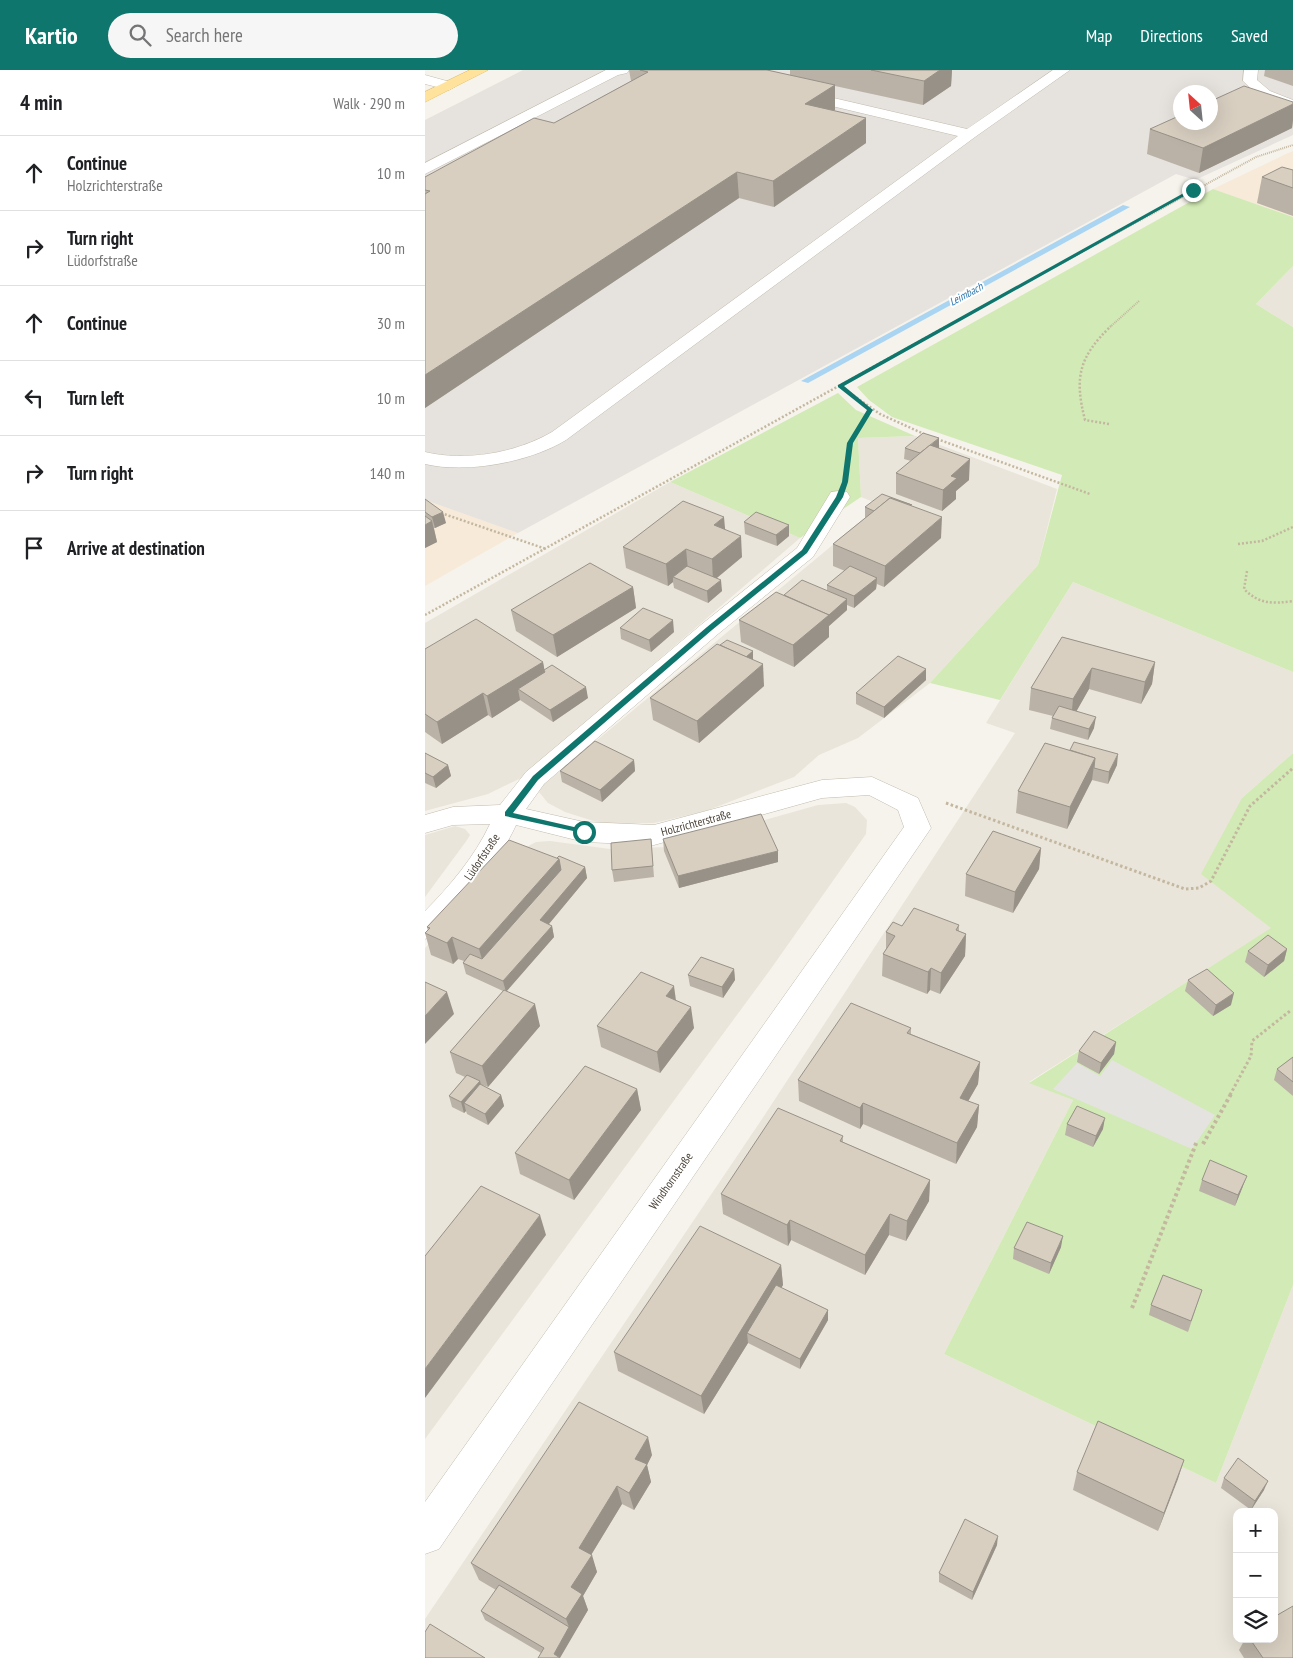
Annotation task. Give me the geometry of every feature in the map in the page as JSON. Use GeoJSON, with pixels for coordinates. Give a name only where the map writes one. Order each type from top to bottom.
{"type":"FeatureCollection","features":[{"type":"Feature","properties":{"kind":"main road"},"geometry":{"type":"LineString","coordinates":[[425,98],[481,70]]}},
{"type":"Feature","properties":{"kind":"street"},"geometry":{"type":"LineString","coordinates":[[425,169],[613,72],[622,70]]}},
{"type":"Feature","properties":{"kind":"street"},"geometry":{"type":"LineString","coordinates":[[425,458],[432,461],[463,462],[504,456],[549,442],[578,424],[970,134],[1035,87],[1063,70]]}},
{"type":"Feature","properties":{"kind":"street"},"geometry":{"type":"LineString","coordinates":[[1251,70],[1251,81],[1265,94],[1293,105]]}},
{"type":"Feature","properties":{"kind":"street"},"geometry":{"type":"LineString","coordinates":[[425,79],[449,86]]}},
{"type":"Feature","properties":{"kind":"street"},"geometry":{"type":"LineString","coordinates":[[788,92],[970,134]]}},
{"type":"Feature","properties":{"kind":"street","name":"Lüdorfstraße"},"geometry":{"type":"LineString","coordinates":[[425,928],[449,904],[493,846],[508,814],[535,778],[710,629],[805,552],[839,497]]}},
{"type":"Feature","properties":{"kind":"street","name":"Holzrichterstraße"},"geometry":{"type":"LineString","coordinates":[[425,824],[453,816],[508,814],[584,832],[654,835],[822,789],[872,786],[909,804],[918,828]]}},
{"type":"Feature","properties":{"kind":"street","name":"Windhornstraße"},"geometry":{"type":"LineString","coordinates":[[425,1535],[918,828]]}},
{"type":"Feature","properties":{"kind":"path"},"geometry":{"type":"LineString","coordinates":[[425,615],[1193,190],[1256,157],[1293,145]]}},
{"type":"Feature","properties":{"kind":"path"},"geometry":{"type":"LineString","coordinates":[[1109,424],[1085,420],[1078,399],[1078,373],[1092,345],[1139,300]]}},
{"type":"Feature","properties":{"kind":"path"},"geometry":{"type":"LineString","coordinates":[[840,386],[870,410],[894,423],[1089,494]]}},
{"type":"Feature","properties":{"kind":"path"},"geometry":{"type":"LineString","coordinates":[[839,497],[845,482],[850,443],[870,410]]}},
{"type":"Feature","properties":{"kind":"path"},"geometry":{"type":"LineString","coordinates":[[434,510],[546,549]]}},
{"type":"Feature","properties":{"kind":"path"},"geometry":{"type":"LineString","coordinates":[[1238,544],[1262,541],[1293,527]]}},
{"type":"Feature","properties":{"kind":"path"},"geometry":{"type":"LineString","coordinates":[[1247,571],[1244,589],[1252,598],[1261,603],[1293,601]]}},
{"type":"Feature","properties":{"kind":"path"},"geometry":{"type":"LineString","coordinates":[[945,803],[1185,889],[1199,888],[1211,881],[1250,806],[1293,768]]}},
{"type":"Feature","properties":{"kind":"path"},"geometry":{"type":"LineString","coordinates":[[1203,1144],[1251,1056],[1252,1041],[1290,1011]]}},
{"type":"Feature","properties":{"kind":"path"},"geometry":{"type":"LineString","coordinates":[[1132,1308],[1197,1141]]}},
{"type":"Feature","properties":{"kind":"shaded area"},"geometry":{"type":"Polygon","coordinates":[[[523,70],[1293,70],[1293,135],[1195,180],[1176,174],[518,533],[425,500],[425,120],[523,70]]]}},
{"type":"Feature","properties":{"kind":"shaded area"},"geometry":{"type":"Polygon","coordinates":[[[1293,151],[1293,217],[1213,189],[1286,154],[1293,151]]]}},
{"type":"Feature","properties":{"kind":"shaded area"},"geometry":{"type":"Polygon","coordinates":[[[1293,266],[1293,327],[1256,304],[1293,266]]]}},
{"type":"Feature","properties":{"kind":"shaded area"},"geometry":{"type":"Polygon","coordinates":[[[916,436],[1057,489],[1038,565],[930,683],[858,738],[819,755],[794,777],[706,811],[654,823],[603,824],[565,812],[548,803],[539,792],[544,784],[881,505],[861,497],[858,438],[916,436]]]}},
{"type":"Feature","properties":{"kind":"shaded area"},"geometry":{"type":"Polygon","coordinates":[[[670,482],[800,538],[521,778],[488,794],[425,811],[425,623],[670,482]]]}},
{"type":"Feature","properties":{"kind":"shaded area"},"geometry":{"type":"Polygon","coordinates":[[[425,500],[518,533],[425,586],[425,500]]]}},
{"type":"Feature","properties":{"kind":"shaded area"},"geometry":{"type":"Polygon","coordinates":[[[1073,582],[1293,672],[1293,753],[1242,798],[1272,928],[1029,1082],[1073,1100],[944,1354],[1216,1483],[1293,1285],[1293,1658],[425,1658],[425,1619],[762,1119],[1015,733],[986,723],[1073,582]]]}},
{"type":"Feature","properties":{"kind":"shaded area"},"geometry":{"type":"Polygon","coordinates":[[[846,803],[855,807],[867,820],[866,834],[770,970],[425,1439],[425,948],[517,852],[536,842],[550,841],[610,849],[668,847],[818,805],[846,803]]]}},
{"type":"Feature","properties":{"kind":"shaded area"},"geometry":{"type":"Polygon","coordinates":[[[455,826],[465,829],[470,835],[425,897],[425,835],[455,826]]]}},
{"type":"Feature","properties":{"kind":"shaded area"},"geometry":{"type":"Polygon","coordinates":[[[1112,1060],[1215,1115],[1192,1149],[1053,1089],[1077,1063],[1100,1076],[1112,1060]]]}},
{"type":"Feature","properties":{"kind":"green space"},"geometry":{"type":"Polygon","coordinates":[[[1213,189],[1293,217],[1293,266],[1256,304],[1293,327],[1293,672],[1073,582],[1000,700],[930,683],[1038,565],[1062,475],[892,417],[869,400],[857,387],[1213,189]]]}},
{"type":"Feature","properties":{"kind":"green space"},"geometry":{"type":"Polygon","coordinates":[[[838,393],[856,410],[915,436],[858,438],[861,497],[800,538],[670,482],[838,393]]]}},
{"type":"Feature","properties":{"kind":"green space"},"geometry":{"type":"Polygon","coordinates":[[[1293,753],[1293,1285],[1216,1483],[944,1354],[1073,1100],[1029,1083],[1271,928],[1201,874],[1242,798],[1293,753]]]}},
{"type":"Feature","properties":{"kind":"building"},"geometry":{"type":"Polygon","coordinates":[[[640,70],[767,70],[835,85],[805,104],[866,118],[773,181],[737,172],[425,375],[425,194],[430,191],[425,190],[425,177],[534,118],[554,123],[648,72],[640,70]]]}},
{"type":"Feature","properties":{"kind":"building"},"geometry":{"type":"Polygon","coordinates":[[[871,70],[940,70],[924,81],[871,70]]]}},
{"type":"Feature","properties":{"kind":"building"},"geometry":{"type":"Polygon","coordinates":[[[1244,86],[1293,102],[1293,104],[1203,148],[1150,129],[1173,119],[1173,130],[1218,130],[1218,98],[1244,86]]]}},
{"type":"Feature","properties":{"kind":"building"},"geometry":{"type":"Polygon","coordinates":[[[1282,167],[1293,170],[1293,188],[1262,177],[1282,167]]]}},
{"type":"Feature","properties":{"kind":"building"},"geometry":{"type":"Polygon","coordinates":[[[923,433],[939,438],[920,453],[905,448],[923,433]]]}},
{"type":"Feature","properties":{"kind":"building"},"geometry":{"type":"Polygon","coordinates":[[[930,445],[970,459],[951,476],[957,478],[943,490],[896,473],[930,445]]]}},
{"type":"Feature","properties":{"kind":"building"},"geometry":{"type":"Polygon","coordinates":[[[882,494],[912,505],[890,498],[874,511],[865,507],[882,494]]]}},
{"type":"Feature","properties":{"kind":"building"},"geometry":{"type":"Polygon","coordinates":[[[890,498],[942,517],[885,566],[833,544],[890,498]]]}},
{"type":"Feature","properties":{"kind":"building"},"geometry":{"type":"Polygon","coordinates":[[[425,499],[443,512],[432,517],[425,512],[425,499]]]}},
{"type":"Feature","properties":{"kind":"building"},"geometry":{"type":"Polygon","coordinates":[[[683,501],[724,517],[714,525],[741,536],[712,559],[686,549],[666,564],[623,547],[683,501]]]}},
{"type":"Feature","properties":{"kind":"building"},"geometry":{"type":"Polygon","coordinates":[[[756,512],[789,525],[776,535],[744,522],[756,512]]]}},
{"type":"Feature","properties":{"kind":"building"},"geometry":{"type":"Polygon","coordinates":[[[425,516],[432,521],[425,525],[425,516]]]}},
{"type":"Feature","properties":{"kind":"building"},"geometry":{"type":"Polygon","coordinates":[[[590,563],[633,587],[553,635],[511,610],[590,563]]]}},
{"type":"Feature","properties":{"kind":"building"},"geometry":{"type":"Polygon","coordinates":[[[687,566],[721,580],[707,591],[673,577],[687,566]]]}},
{"type":"Feature","properties":{"kind":"building"},"geometry":{"type":"Polygon","coordinates":[[[850,566],[877,578],[854,596],[827,585],[850,566]]]}},
{"type":"Feature","properties":{"kind":"building"},"geometry":{"type":"Polygon","coordinates":[[[802,580],[847,599],[829,615],[784,595],[802,580]]]}},
{"type":"Feature","properties":{"kind":"building"},"geometry":{"type":"Polygon","coordinates":[[[776,592],[829,615],[793,645],[739,620],[776,592]]]}},
{"type":"Feature","properties":{"kind":"building"},"geometry":{"type":"Polygon","coordinates":[[[643,608],[673,620],[649,640],[620,628],[643,608]]]}},
{"type":"Feature","properties":{"kind":"building"},"geometry":{"type":"Polygon","coordinates":[[[476,619],[543,662],[487,696],[483,693],[437,722],[425,714],[425,649],[476,619]]]}},
{"type":"Feature","properties":{"kind":"building"},"geometry":{"type":"Polygon","coordinates":[[[1062,637],[1155,662],[1145,682],[1092,668],[1073,699],[1031,688],[1062,637]]]}},
{"type":"Feature","properties":{"kind":"building"},"geometry":{"type":"Polygon","coordinates":[[[727,640],[753,651],[746,657],[720,645],[727,640]]]}},
{"type":"Feature","properties":{"kind":"building"},"geometry":{"type":"Polygon","coordinates":[[[717,644],[763,664],[697,721],[650,698],[717,644]]]}},
{"type":"Feature","properties":{"kind":"building"},"geometry":{"type":"Polygon","coordinates":[[[898,656],[926,669],[884,707],[856,693],[898,656]]]}},
{"type":"Feature","properties":{"kind":"building"},"geometry":{"type":"Polygon","coordinates":[[[552,665],[586,687],[550,710],[518,689],[545,672],[544,670],[552,665]]]}},
{"type":"Feature","properties":{"kind":"building"},"geometry":{"type":"Polygon","coordinates":[[[1059,706],[1096,717],[1089,729],[1052,718],[1059,706]]]}},
{"type":"Feature","properties":{"kind":"building"},"geometry":{"type":"Polygon","coordinates":[[[595,741],[634,760],[600,790],[560,771],[595,741]]]}},
{"type":"Feature","properties":{"kind":"building"},"geometry":{"type":"Polygon","coordinates":[[[1074,742],[1118,754],[1109,772],[1094,768],[1095,758],[1070,750],[1074,742]]]}},
{"type":"Feature","properties":{"kind":"building"},"geometry":{"type":"Polygon","coordinates":[[[1045,743],[1095,758],[1070,807],[1018,791],[1045,743]]]}},
{"type":"Feature","properties":{"kind":"building"},"geometry":{"type":"Polygon","coordinates":[[[425,753],[448,765],[433,777],[425,773],[425,753]]]}},
{"type":"Feature","properties":{"kind":"building"},"geometry":{"type":"Polygon","coordinates":[[[761,814],[778,851],[678,876],[663,839],[761,814]]]}},
{"type":"Feature","properties":{"kind":"building"},"geometry":{"type":"Polygon","coordinates":[[[993,831],[1041,848],[1015,892],[966,874],[993,831]]]}},
{"type":"Feature","properties":{"kind":"building"},"geometry":{"type":"Polygon","coordinates":[[[651,839],[653,866],[612,870],[611,843],[651,839]]]}},
{"type":"Feature","properties":{"kind":"building"},"geometry":{"type":"Polygon","coordinates":[[[509,840],[559,859],[479,949],[452,937],[447,943],[425,933],[430,928],[427,927],[509,840]]]}},
{"type":"Feature","properties":{"kind":"building"},"geometry":{"type":"Polygon","coordinates":[[[559,856],[585,867],[540,920],[552,926],[503,981],[463,963],[470,954],[482,959],[561,870],[559,859],[557,858],[559,856]]]}},
{"type":"Feature","properties":{"kind":"building"},"geometry":{"type":"Polygon","coordinates":[[[914,908],[959,925],[956,930],[966,934],[941,973],[931,968],[928,972],[883,954],[895,936],[886,932],[893,922],[902,926],[914,908]]]}},
{"type":"Feature","properties":{"kind":"building"},"geometry":{"type":"Polygon","coordinates":[[[1268,935],[1287,949],[1268,965],[1248,951],[1268,935]]]}},
{"type":"Feature","properties":{"kind":"building"},"geometry":{"type":"Polygon","coordinates":[[[701,957],[734,969],[722,987],[688,975],[701,957]]]}},
{"type":"Feature","properties":{"kind":"building"},"geometry":{"type":"Polygon","coordinates":[[[1207,969],[1234,993],[1216,1005],[1188,980],[1207,969]]]}},
{"type":"Feature","properties":{"kind":"building"},"geometry":{"type":"Polygon","coordinates":[[[641,972],[674,986],[666,996],[691,1007],[657,1052],[597,1026],[641,972]]]}},
{"type":"Feature","properties":{"kind":"building"},"geometry":{"type":"Polygon","coordinates":[[[425,982],[447,992],[425,1016],[425,982]]]}},
{"type":"Feature","properties":{"kind":"building"},"geometry":{"type":"Polygon","coordinates":[[[504,990],[535,1004],[482,1066],[450,1052],[504,990]]]}},
{"type":"Feature","properties":{"kind":"building"},"geometry":{"type":"Polygon","coordinates":[[[851,1003],[911,1028],[907,1033],[980,1062],[960,1098],[979,1105],[957,1143],[863,1103],[860,1108],[798,1080],[851,1003]]]}},
{"type":"Feature","properties":{"kind":"building"},"geometry":{"type":"Polygon","coordinates":[[[1094,1031],[1116,1042],[1101,1063],[1079,1051],[1094,1031]]]}},
{"type":"Feature","properties":{"kind":"building"},"geometry":{"type":"Polygon","coordinates":[[[1293,1057],[1293,1082],[1277,1069],[1293,1057]]]}},
{"type":"Feature","properties":{"kind":"building"},"geometry":{"type":"Polygon","coordinates":[[[585,1066],[637,1089],[569,1180],[515,1153],[585,1066]]]}},
{"type":"Feature","properties":{"kind":"building"},"geometry":{"type":"Polygon","coordinates":[[[467,1075],[480,1081],[461,1102],[449,1096],[467,1075]]]}},
{"type":"Feature","properties":{"kind":"building"},"geometry":{"type":"Polygon","coordinates":[[[480,1084],[501,1095],[485,1114],[464,1103],[480,1084]]]}},
{"type":"Feature","properties":{"kind":"building"},"geometry":{"type":"Polygon","coordinates":[[[1077,1106],[1105,1118],[1096,1136],[1067,1124],[1077,1106]]]}},
{"type":"Feature","properties":{"kind":"building"},"geometry":{"type":"Polygon","coordinates":[[[778,1108],[843,1136],[840,1141],[930,1180],[907,1221],[890,1214],[865,1255],[790,1220],[787,1225],[721,1194],[778,1108]]]}},
{"type":"Feature","properties":{"kind":"building"},"geometry":{"type":"Polygon","coordinates":[[[1210,1160],[1247,1176],[1238,1195],[1202,1180],[1210,1160]]]}},
{"type":"Feature","properties":{"kind":"building"},"geometry":{"type":"Polygon","coordinates":[[[481,1186],[540,1215],[425,1369],[425,1256],[481,1186]]]}},
{"type":"Feature","properties":{"kind":"building"},"geometry":{"type":"Polygon","coordinates":[[[1027,1222],[1063,1236],[1051,1263],[1014,1248],[1027,1222]]]}},
{"type":"Feature","properties":{"kind":"building"},"geometry":{"type":"Polygon","coordinates":[[[700,1226],[781,1265],[701,1396],[614,1352],[700,1226]]]}},
{"type":"Feature","properties":{"kind":"building"},"geometry":{"type":"Polygon","coordinates":[[[1163,1275],[1202,1290],[1191,1321],[1151,1305],[1163,1275]]]}},
{"type":"Feature","properties":{"kind":"building"},"geometry":{"type":"Polygon","coordinates":[[[776,1285],[828,1310],[800,1359],[747,1333],[776,1285]]]}},
{"type":"Feature","properties":{"kind":"building"},"geometry":{"type":"Polygon","coordinates":[[[579,1402],[648,1437],[635,1459],[647,1464],[629,1493],[617,1486],[579,1548],[592,1555],[571,1587],[582,1594],[566,1619],[471,1563],[579,1402]]]}},
{"type":"Feature","properties":{"kind":"building"},"geometry":{"type":"Polygon","coordinates":[[[1098,1421],[1184,1460],[1164,1513],[1077,1472],[1098,1421]]]}},
{"type":"Feature","properties":{"kind":"building"},"geometry":{"type":"Polygon","coordinates":[[[1238,1458],[1268,1481],[1255,1501],[1224,1478],[1238,1458]]]}},
{"type":"Feature","properties":{"kind":"building"},"geometry":{"type":"Polygon","coordinates":[[[965,1519],[998,1536],[973,1592],[939,1573],[965,1519]]]}},
{"type":"Feature","properties":{"kind":"building"},"geometry":{"type":"Polygon","coordinates":[[[499,1585],[569,1627],[554,1654],[560,1658],[538,1658],[544,1648],[481,1611],[499,1585]]]}},
{"type":"Feature","properties":{"kind":"building"},"geometry":{"type":"Polygon","coordinates":[[[1293,1606],[1293,1658],[1263,1658],[1253,1643],[1278,1643],[1278,1615],[1293,1606]]]}},
{"type":"Feature","properties":{"kind":"building"},"geometry":{"type":"Polygon","coordinates":[[[430,1624],[485,1658],[425,1658],[425,1632],[430,1624]]]}},
{"type":"Feature","properties":{"kind":"waterway","name":"Leimbach"},"geometry":{"type":"LineString","coordinates":[[805,381],[1126,207]]}},
{"type":"Feature","properties":{"kind":"route"},"geometry":{"type":"LineString","coordinates":[[584,832],[508,814],[535,778],[710,629],[805,552],[839,497],[845,482],[850,443],[870,410],[840,386],[1193,190]]}}]}
